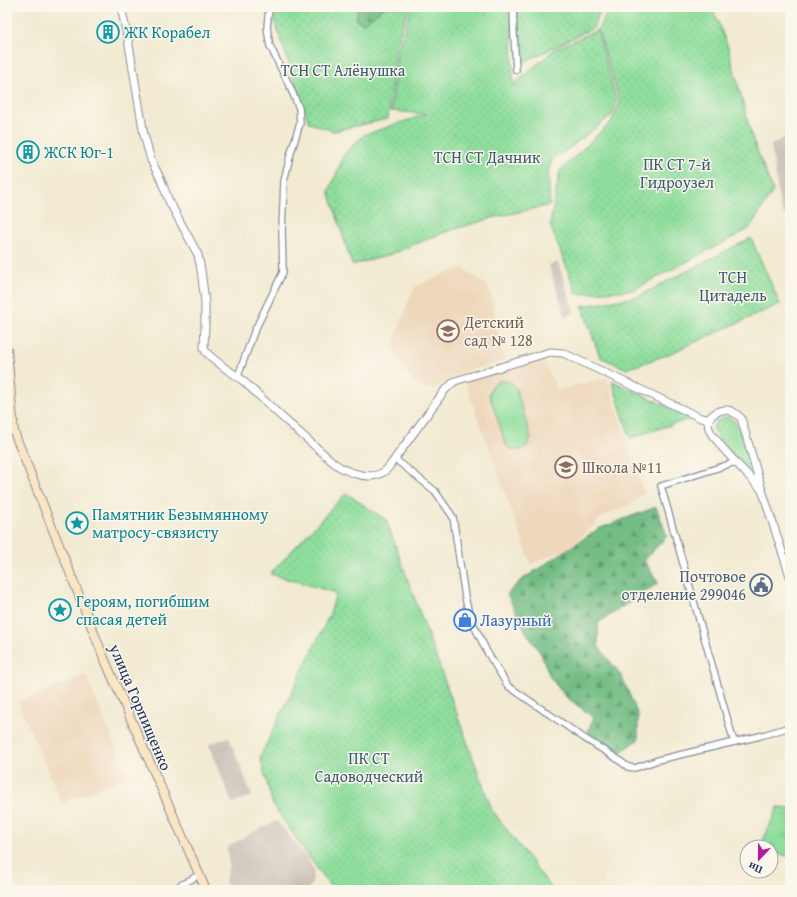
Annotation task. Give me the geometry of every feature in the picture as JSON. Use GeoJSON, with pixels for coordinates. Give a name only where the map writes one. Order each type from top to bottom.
{"type":"FeatureCollection","features":[{"type":"Feature","properties":{"kind":"main road","name":"улица Горпищенко"},"geometry":{"type":"LineString","coordinates":[[7,349],[10,426],[14,432],[104,658],[206,890]]}},
{"type":"Feature","properties":{"kind":"street"},"geometry":{"type":"LineString","coordinates":[[121,7],[146,141],[151,160],[169,201],[198,255],[204,286],[204,348],[210,356],[238,376],[324,455],[341,468],[358,474],[367,475],[376,475],[384,471],[395,459],[441,396],[455,381],[550,352],[563,353],[701,418],[709,419]]}},
{"type":"Feature","properties":{"kind":"street"},"geometry":{"type":"LineString","coordinates":[[238,376],[254,332],[282,272],[284,180],[300,123],[299,108],[270,46],[267,28],[269,7]]}},
{"type":"Feature","properties":{"kind":"street"},"geometry":{"type":"LineString","coordinates":[[513,7],[516,70]]}},
{"type":"Feature","properties":{"kind":"street"},"geometry":{"type":"LineString","coordinates":[[762,490],[710,432],[708,426],[709,419],[714,413],[723,410],[731,411],[741,418],[762,490],[790,576]]}},
{"type":"Feature","properties":{"kind":"street"},"geometry":{"type":"LineString","coordinates":[[395,459],[435,490],[453,517],[465,597],[470,617],[508,686],[584,738],[628,767],[635,768],[658,760],[760,736],[790,727]]}},
{"type":"Feature","properties":{"kind":"street"},"geometry":{"type":"LineString","coordinates":[[734,742],[660,486],[736,462]]}},
{"type":"Feature","properties":{"kind":"street"},"geometry":{"type":"LineString","coordinates":[[172,890],[199,875]]}},
{"type":"Feature","properties":{"kind":"shaded area"},"geometry":{"type":"Polygon","coordinates":[[[790,134],[790,223],[780,207],[771,145],[790,134]]]}},
{"type":"Feature","properties":{"kind":"shaded area"},"geometry":{"type":"Polygon","coordinates":[[[558,262],[574,313],[565,316],[549,265],[558,262]]]}},
{"type":"Feature","properties":{"kind":"shaded area","name":"Детский сад № 128"},"geometry":{"type":"Polygon","coordinates":[[[464,268],[489,288],[504,361],[458,373],[434,389],[424,388],[412,380],[405,372],[398,360],[395,348],[395,341],[408,301],[415,287],[450,271],[464,268]]]}},
{"type":"Feature","properties":{"kind":"shaded area","name":"Школа №11"},"geometry":{"type":"Polygon","coordinates":[[[542,356],[557,390],[607,378],[644,493],[634,502],[602,517],[569,548],[531,564],[465,382],[542,356]]]}},
{"type":"Feature","properties":{"kind":"shaded area"},"geometry":{"type":"Polygon","coordinates":[[[86,675],[128,777],[62,803],[18,702],[86,675]]]}},
{"type":"Feature","properties":{"kind":"shaded area"},"geometry":{"type":"Polygon","coordinates":[[[229,737],[252,796],[232,803],[209,744],[229,737]]]}},
{"type":"Feature","properties":{"kind":"shaded area"},"geometry":{"type":"Polygon","coordinates":[[[277,821],[309,860],[314,871],[311,885],[307,890],[231,890],[225,881],[229,866],[227,847],[255,831],[277,821]]]}},
{"type":"Feature","properties":{"kind":"green space","name":"ТСН СТ Алёнушка"},"geometry":{"type":"Polygon","coordinates":[[[275,7],[357,7],[357,21],[364,23],[385,7],[410,7],[396,48],[388,119],[334,131],[309,123],[275,23],[275,7]]]}},
{"type":"Feature","properties":{"kind":"green space"},"geometry":{"type":"Polygon","coordinates":[[[357,7],[385,7],[364,23],[357,21],[357,7]]]}},
{"type":"Feature","properties":{"kind":"green space","name":"ТСН СТ Дачник"},"geometry":{"type":"Polygon","coordinates":[[[412,7],[511,7],[513,85],[555,49],[597,30],[617,103],[612,115],[553,159],[548,170],[550,205],[496,217],[445,232],[389,255],[352,265],[329,191],[345,153],[364,135],[426,114],[391,111],[398,49],[412,7]]]}},
{"type":"Feature","properties":{"kind":"green space"},"geometry":{"type":"Polygon","coordinates":[[[516,7],[602,7],[593,28],[520,64],[516,7]]]}},
{"type":"Feature","properties":{"kind":"green space","name":"ПК СТ 7-й Гидроузел"},"geometry":{"type":"Polygon","coordinates":[[[611,7],[712,7],[728,47],[752,137],[773,191],[749,229],[633,290],[577,294],[550,225],[560,171],[611,122],[620,103],[598,29],[611,7]]]}},
{"type":"Feature","properties":{"kind":"green space","name":"ТСН Цитадель"},"geometry":{"type":"Polygon","coordinates":[[[751,238],[780,304],[669,354],[627,369],[600,357],[582,306],[637,297],[751,238]]]}},
{"type":"Feature","properties":{"kind":"green space"},"geometry":{"type":"Polygon","coordinates":[[[500,380],[511,382],[516,388],[531,438],[527,446],[522,450],[514,450],[506,445],[489,394],[492,386],[500,380]]]}},
{"type":"Feature","properties":{"kind":"green space"},"geometry":{"type":"Polygon","coordinates":[[[612,381],[693,418],[630,438],[612,381]]]}},
{"type":"Feature","properties":{"kind":"green space"},"geometry":{"type":"Polygon","coordinates":[[[728,417],[733,420],[739,428],[753,470],[752,472],[749,472],[730,451],[714,430],[714,424],[716,422],[720,419],[728,417]]]}},
{"type":"Feature","properties":{"kind":"green space","name":"ПК СТ Садоводческий"},"geometry":{"type":"Polygon","coordinates":[[[346,493],[386,520],[492,810],[553,890],[333,890],[273,805],[260,757],[330,614],[336,593],[270,574],[346,493]]]}},
{"type":"Feature","properties":{"kind":"green space"},"geometry":{"type":"Polygon","coordinates":[[[656,507],[667,536],[644,560],[658,583],[598,623],[598,646],[621,675],[638,715],[638,740],[618,754],[587,731],[594,718],[565,696],[550,677],[541,654],[526,632],[507,594],[520,581],[598,529],[656,507]]]}},
{"type":"Feature","properties":{"kind":"green space"},"geometry":{"type":"Polygon","coordinates":[[[778,807],[790,808],[790,857],[779,854],[779,839],[764,839],[778,807]]]}},
{"type":"Feature","properties":{"kind":"place","name":"ЖК Корабел"},"geometry":{"type":"Point","coordinates":[108,32]}},
{"type":"Feature","properties":{"kind":"place","name":"ЖСК Юг-1"},"geometry":{"type":"Point","coordinates":[28,152]}},
{"type":"Feature","properties":{"kind":"place","name":"Детский сад № 128"},"geometry":{"type":"Point","coordinates":[448,331]}},
{"type":"Feature","properties":{"kind":"place","name":"Школа №11"},"geometry":{"type":"Point","coordinates":[566,467]}},
{"type":"Feature","properties":{"kind":"place","name":"Памятник Безымянному матросу-связисту"},"geometry":{"type":"Point","coordinates":[77,523]}},
{"type":"Feature","properties":{"kind":"place","name":"Почтовое отделение 299046"},"geometry":{"type":"Point","coordinates":[761,585]}},
{"type":"Feature","properties":{"kind":"place","name":"Героям, погибшим спасая детей"},"geometry":{"type":"Point","coordinates":[60,610]}},
{"type":"Feature","properties":{"kind":"place","name":"Лазурный"},"geometry":{"type":"Point","coordinates":[465,620]}}]}
